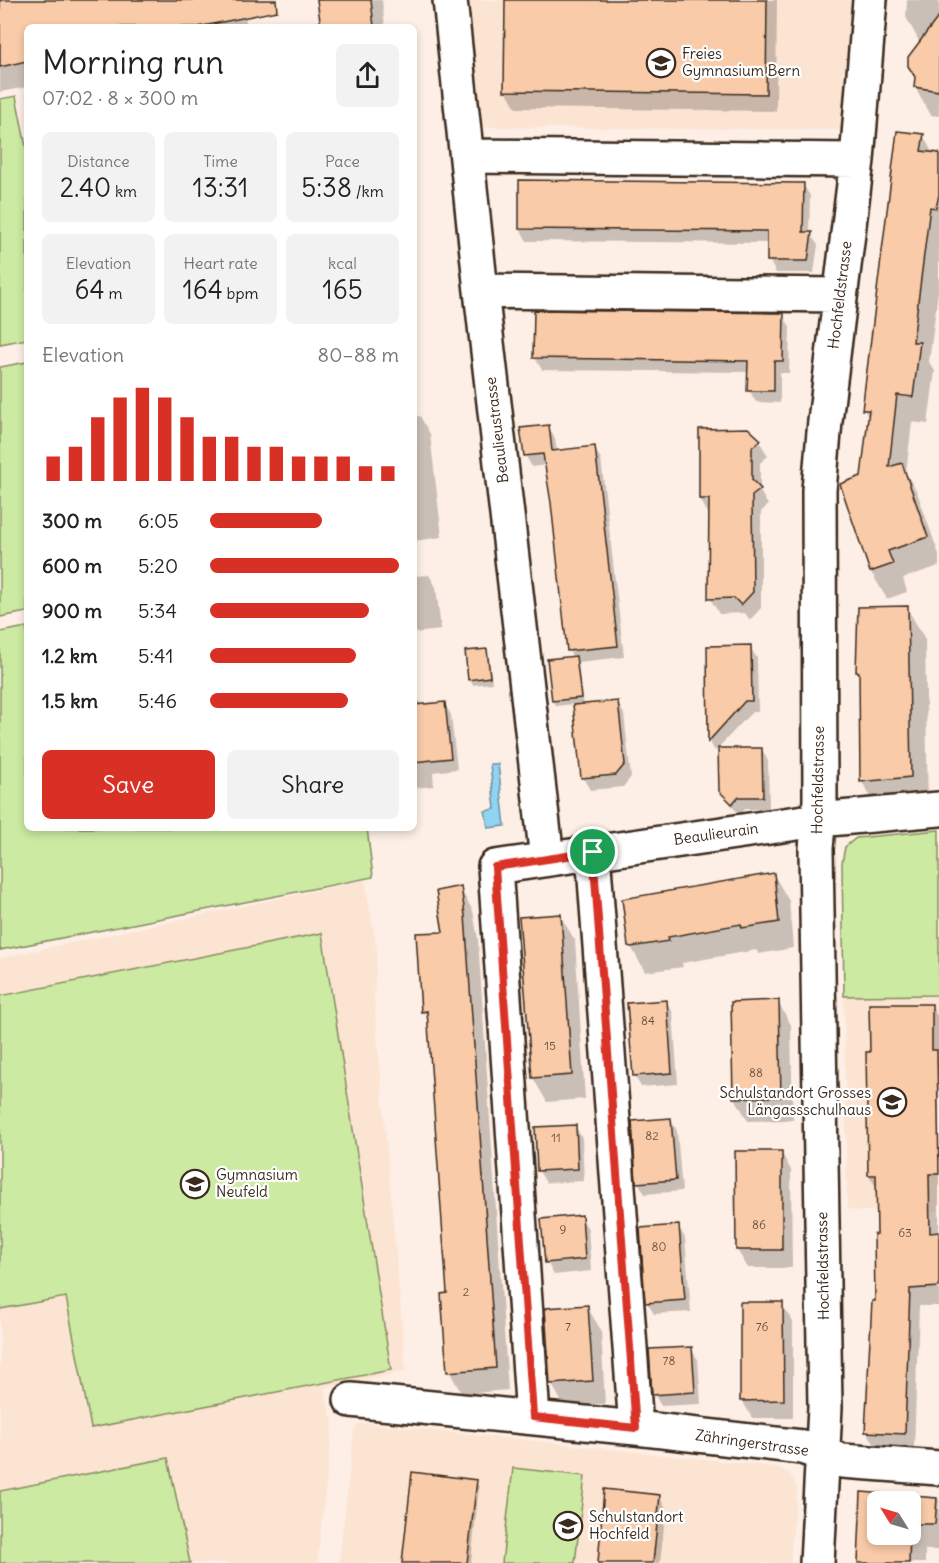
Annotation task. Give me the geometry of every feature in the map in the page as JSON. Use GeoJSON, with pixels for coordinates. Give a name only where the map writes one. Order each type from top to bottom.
{"type":"FeatureCollection","features":[{"type":"Feature","properties":{"kind":"street","name":"Beaulieustrasse"},"geometry":{"type":"LineString","coordinates":[[450,0],[481,291],[548,859]]}},
{"type":"Feature","properties":{"kind":"street","name":"Hochfeldstrasse"},"geometry":{"type":"LineString","coordinates":[[817,1563],[825,1407],[816,849],[819,490],[857,160],[870,0]]}},
{"type":"Feature","properties":{"kind":"street"},"geometry":{"type":"LineString","coordinates":[[467,156],[857,160]]}},
{"type":"Feature","properties":{"kind":"street"},"geometry":{"type":"LineString","coordinates":[[481,291],[840,295]]}},
{"type":"Feature","properties":{"kind":"street","name":"Beaulieurain"},"geometry":{"type":"LineString","coordinates":[[533,1417],[495,867],[818,819],[939,809]]}},
{"type":"Feature","properties":{"kind":"street"},"geometry":{"type":"LineString","coordinates":[[593,852],[636,1428]]}},
{"type":"Feature","properties":{"kind":"street","name":"Zähringerstrasse"},"geometry":{"type":"LineString","coordinates":[[351,1400],[533,1417],[802,1447],[842,1461],[939,1468]]}},
{"type":"Feature","properties":{"kind":"shaded area","name":"Freies Gymnasium Bern"},"geometry":{"type":"Polygon","coordinates":[[[459,0],[860,0],[850,130],[474,127],[459,0]]]}},
{"type":"Feature","properties":{"kind":"shaded area","name":"Schulstandort Grosses Längassschulhaus"},"geometry":{"type":"Polygon","coordinates":[[[939,830],[939,1211],[855,1211],[847,1208],[842,856],[848,843],[856,838],[939,830]]]}},
{"type":"Feature","properties":{"kind":"shaded area","name":"Gymnasium Neufeld"},"geometry":{"type":"Polygon","coordinates":[[[365,880],[377,952],[374,997],[406,1371],[324,1388],[333,1423],[317,1563],[0,1563],[0,958],[365,880]]]}},
{"type":"Feature","properties":{"kind":"shaded area","name":"Schulstandort Hochfeld"},"geometry":{"type":"Polygon","coordinates":[[[365,1423],[777,1467],[794,1479],[797,1490],[790,1563],[339,1563],[354,1431],[357,1425],[365,1423]]]}},
{"type":"Feature","properties":{"kind":"green space"},"geometry":{"type":"Polygon","coordinates":[[[16,96],[24,137],[24,340],[0,344],[0,99],[16,96]]]}},
{"type":"Feature","properties":{"kind":"green space"},"geometry":{"type":"Polygon","coordinates":[[[24,363],[24,613],[0,617],[0,367],[24,363]]]}},
{"type":"Feature","properties":{"kind":"green space"},"geometry":{"type":"Polygon","coordinates":[[[24,628],[24,831],[367,831],[373,877],[0,950],[0,632],[24,628]]]}},
{"type":"Feature","properties":{"kind":"green space"},"geometry":{"type":"Polygon","coordinates":[[[939,830],[939,995],[844,996],[842,863],[845,847],[856,838],[939,830]]]}},
{"type":"Feature","properties":{"kind":"green space","name":"Gymnasium Neufeld"},"geometry":{"type":"Polygon","coordinates":[[[322,933],[391,1370],[91,1428],[66,1297],[0,1309],[0,996],[322,933]]]}},
{"type":"Feature","properties":{"kind":"green space"},"geometry":{"type":"Polygon","coordinates":[[[168,1458],[190,1563],[0,1563],[0,1491],[168,1458]]]}},
{"type":"Feature","properties":{"kind":"green space"},"geometry":{"type":"Polygon","coordinates":[[[513,1468],[585,1476],[575,1563],[502,1563],[513,1468]]]}},
{"type":"Feature","properties":{"kind":"water"},"geometry":{"type":"Polygon","coordinates":[[[490,764],[498,764],[505,826],[488,828],[485,811],[495,809],[490,764]]]}},
{"type":"Feature","properties":{"kind":"building"},"geometry":{"type":"Polygon","coordinates":[[[0,0],[276,0],[277,11],[213,24],[24,24],[24,62],[0,67],[0,0]]]}},
{"type":"Feature","properties":{"kind":"building"},"geometry":{"type":"Polygon","coordinates":[[[317,0],[371,0],[374,24],[321,24],[317,0]]]}},
{"type":"Feature","properties":{"kind":"building"},"geometry":{"type":"Polygon","coordinates":[[[505,0],[767,0],[766,94],[504,91],[505,0]]]}},
{"type":"Feature","properties":{"kind":"building"},"geometry":{"type":"Polygon","coordinates":[[[939,16],[939,91],[914,87],[915,77],[908,66],[908,57],[939,16]]]}},
{"type":"Feature","properties":{"kind":"building"},"geometry":{"type":"Polygon","coordinates":[[[897,131],[924,134],[921,151],[939,153],[939,195],[936,208],[930,207],[913,342],[920,342],[913,397],[897,395],[889,467],[902,463],[928,537],[888,551],[893,564],[870,572],[840,484],[861,476],[869,410],[862,410],[897,131]]]}},
{"type":"Feature","properties":{"kind":"building"},"geometry":{"type":"Polygon","coordinates":[[[519,180],[804,183],[803,232],[812,232],[808,261],[767,261],[767,231],[519,229],[519,180]]]}},
{"type":"Feature","properties":{"kind":"building"},"geometry":{"type":"Polygon","coordinates":[[[534,310],[784,313],[783,361],[774,361],[774,391],[747,391],[748,361],[533,358],[534,310]]]}},
{"type":"Feature","properties":{"kind":"building"},"geometry":{"type":"Polygon","coordinates":[[[549,425],[552,451],[595,446],[618,646],[567,651],[551,503],[543,454],[524,456],[520,428],[549,425]]]}},
{"type":"Feature","properties":{"kind":"building"},"geometry":{"type":"Polygon","coordinates":[[[748,428],[761,440],[752,447],[752,480],[761,489],[752,496],[753,592],[741,605],[734,598],[708,599],[709,499],[699,499],[699,429],[748,428]]]}},
{"type":"Feature","properties":{"kind":"building"},"geometry":{"type":"Polygon","coordinates":[[[908,606],[911,777],[860,782],[859,672],[856,672],[858,607],[908,606]]]}},
{"type":"Feature","properties":{"kind":"building"},"geometry":{"type":"Polygon","coordinates":[[[751,645],[752,701],[745,701],[708,742],[707,646],[751,645]]]}},
{"type":"Feature","properties":{"kind":"building"},"geometry":{"type":"Polygon","coordinates":[[[487,649],[490,677],[468,680],[465,651],[487,649]]]}},
{"type":"Feature","properties":{"kind":"building"},"geometry":{"type":"Polygon","coordinates":[[[576,656],[581,698],[552,701],[547,659],[576,656]]]}},
{"type":"Feature","properties":{"kind":"building"},"geometry":{"type":"Polygon","coordinates":[[[618,701],[625,764],[616,775],[581,778],[573,705],[618,701]]]}},
{"type":"Feature","properties":{"kind":"building"},"geometry":{"type":"Polygon","coordinates":[[[445,702],[451,758],[417,762],[417,705],[445,702]]]}},
{"type":"Feature","properties":{"kind":"building"},"geometry":{"type":"Polygon","coordinates":[[[718,748],[762,748],[763,797],[738,797],[732,804],[719,791],[718,748]]]}},
{"type":"Feature","properties":{"kind":"building"},"geometry":{"type":"Polygon","coordinates":[[[774,873],[779,922],[742,928],[741,924],[668,937],[669,941],[628,946],[622,899],[774,873]]]}},
{"type":"Feature","properties":{"kind":"building"},"geometry":{"type":"Polygon","coordinates":[[[461,886],[465,915],[496,1368],[447,1372],[441,1294],[447,1293],[427,1011],[421,1012],[416,933],[443,932],[436,891],[461,886]]]}},
{"type":"Feature","properties":{"kind":"building"},"geometry":{"type":"Polygon","coordinates":[[[561,914],[572,1075],[532,1078],[519,917],[561,914]]]}},
{"type":"Feature","properties":{"kind":"building"},"geometry":{"type":"Polygon","coordinates":[[[667,1000],[672,1073],[633,1076],[627,1003],[667,1000]]]}},
{"type":"Feature","properties":{"kind":"building"},"geometry":{"type":"Polygon","coordinates":[[[779,1000],[781,1097],[733,1098],[731,1002],[779,1000]]]}},
{"type":"Feature","properties":{"kind":"building"},"geometry":{"type":"Polygon","coordinates":[[[869,1004],[932,1004],[932,1050],[937,1050],[939,1174],[929,1174],[930,1233],[939,1232],[939,1287],[910,1289],[905,1434],[865,1432],[872,1301],[875,1301],[874,1234],[877,1234],[876,1175],[868,1175],[866,1052],[870,1052],[869,1004]]]}},
{"type":"Feature","properties":{"kind":"building"},"geometry":{"type":"Polygon","coordinates":[[[671,1118],[676,1180],[636,1183],[632,1121],[671,1118]]]}},
{"type":"Feature","properties":{"kind":"building"},"geometry":{"type":"Polygon","coordinates":[[[576,1125],[578,1169],[537,1171],[535,1127],[576,1125]]]}},
{"type":"Feature","properties":{"kind":"building"},"geometry":{"type":"Polygon","coordinates":[[[735,1151],[782,1151],[782,1250],[736,1250],[735,1151]]]}},
{"type":"Feature","properties":{"kind":"building"},"geometry":{"type":"Polygon","coordinates":[[[582,1215],[585,1259],[545,1263],[541,1219],[582,1215]]]}},
{"type":"Feature","properties":{"kind":"building"},"geometry":{"type":"Polygon","coordinates":[[[679,1225],[685,1300],[645,1303],[640,1228],[679,1225]]]}},
{"type":"Feature","properties":{"kind":"building"},"geometry":{"type":"Polygon","coordinates":[[[740,1302],[783,1302],[784,1400],[740,1401],[740,1302]]]}},
{"type":"Feature","properties":{"kind":"building"},"geometry":{"type":"Polygon","coordinates":[[[588,1305],[593,1381],[550,1384],[545,1308],[588,1305]]]}},
{"type":"Feature","properties":{"kind":"building"},"geometry":{"type":"Polygon","coordinates":[[[692,1347],[695,1392],[652,1395],[649,1349],[692,1347]]]}},
{"type":"Feature","properties":{"kind":"building"},"geometry":{"type":"Polygon","coordinates":[[[412,1472],[477,1480],[467,1563],[402,1563],[412,1472]]]}},
{"type":"Feature","properties":{"kind":"building"},"geometry":{"type":"Polygon","coordinates":[[[604,1489],[660,1495],[653,1563],[598,1563],[604,1489]]]}},
{"type":"Feature","properties":{"kind":"building"},"geometry":{"type":"Polygon","coordinates":[[[861,1492],[867,1492],[867,1545],[910,1545],[909,1563],[858,1563],[861,1492]]]}},
{"type":"Feature","properties":{"kind":"building"},"geometry":{"type":"Polygon","coordinates":[[[921,1497],[937,1498],[935,1524],[921,1524],[921,1497]]]}},
{"type":"Feature","properties":{"kind":"place","name":"Freies Gymnasium Bern"},"geometry":{"type":"Point","coordinates":[661,63]}},
{"type":"Feature","properties":{"kind":"place","name":"Schulstandort Grosses Längassschulhaus"},"geometry":{"type":"Point","coordinates":[892,1102]}},
{"type":"Feature","properties":{"kind":"place","name":"Gymnasium Neufeld"},"geometry":{"type":"Point","coordinates":[195,1184]}},
{"type":"Feature","properties":{"kind":"place","name":"Schulstandort Hochfeld"},"geometry":{"type":"Point","coordinates":[568,1526]}},
{"type":"Feature","properties":{"kind":"route"},"geometry":{"type":"LineString","coordinates":[[593,852],[636,1428],[533,1417],[495,867],[593,852]]}}]}
